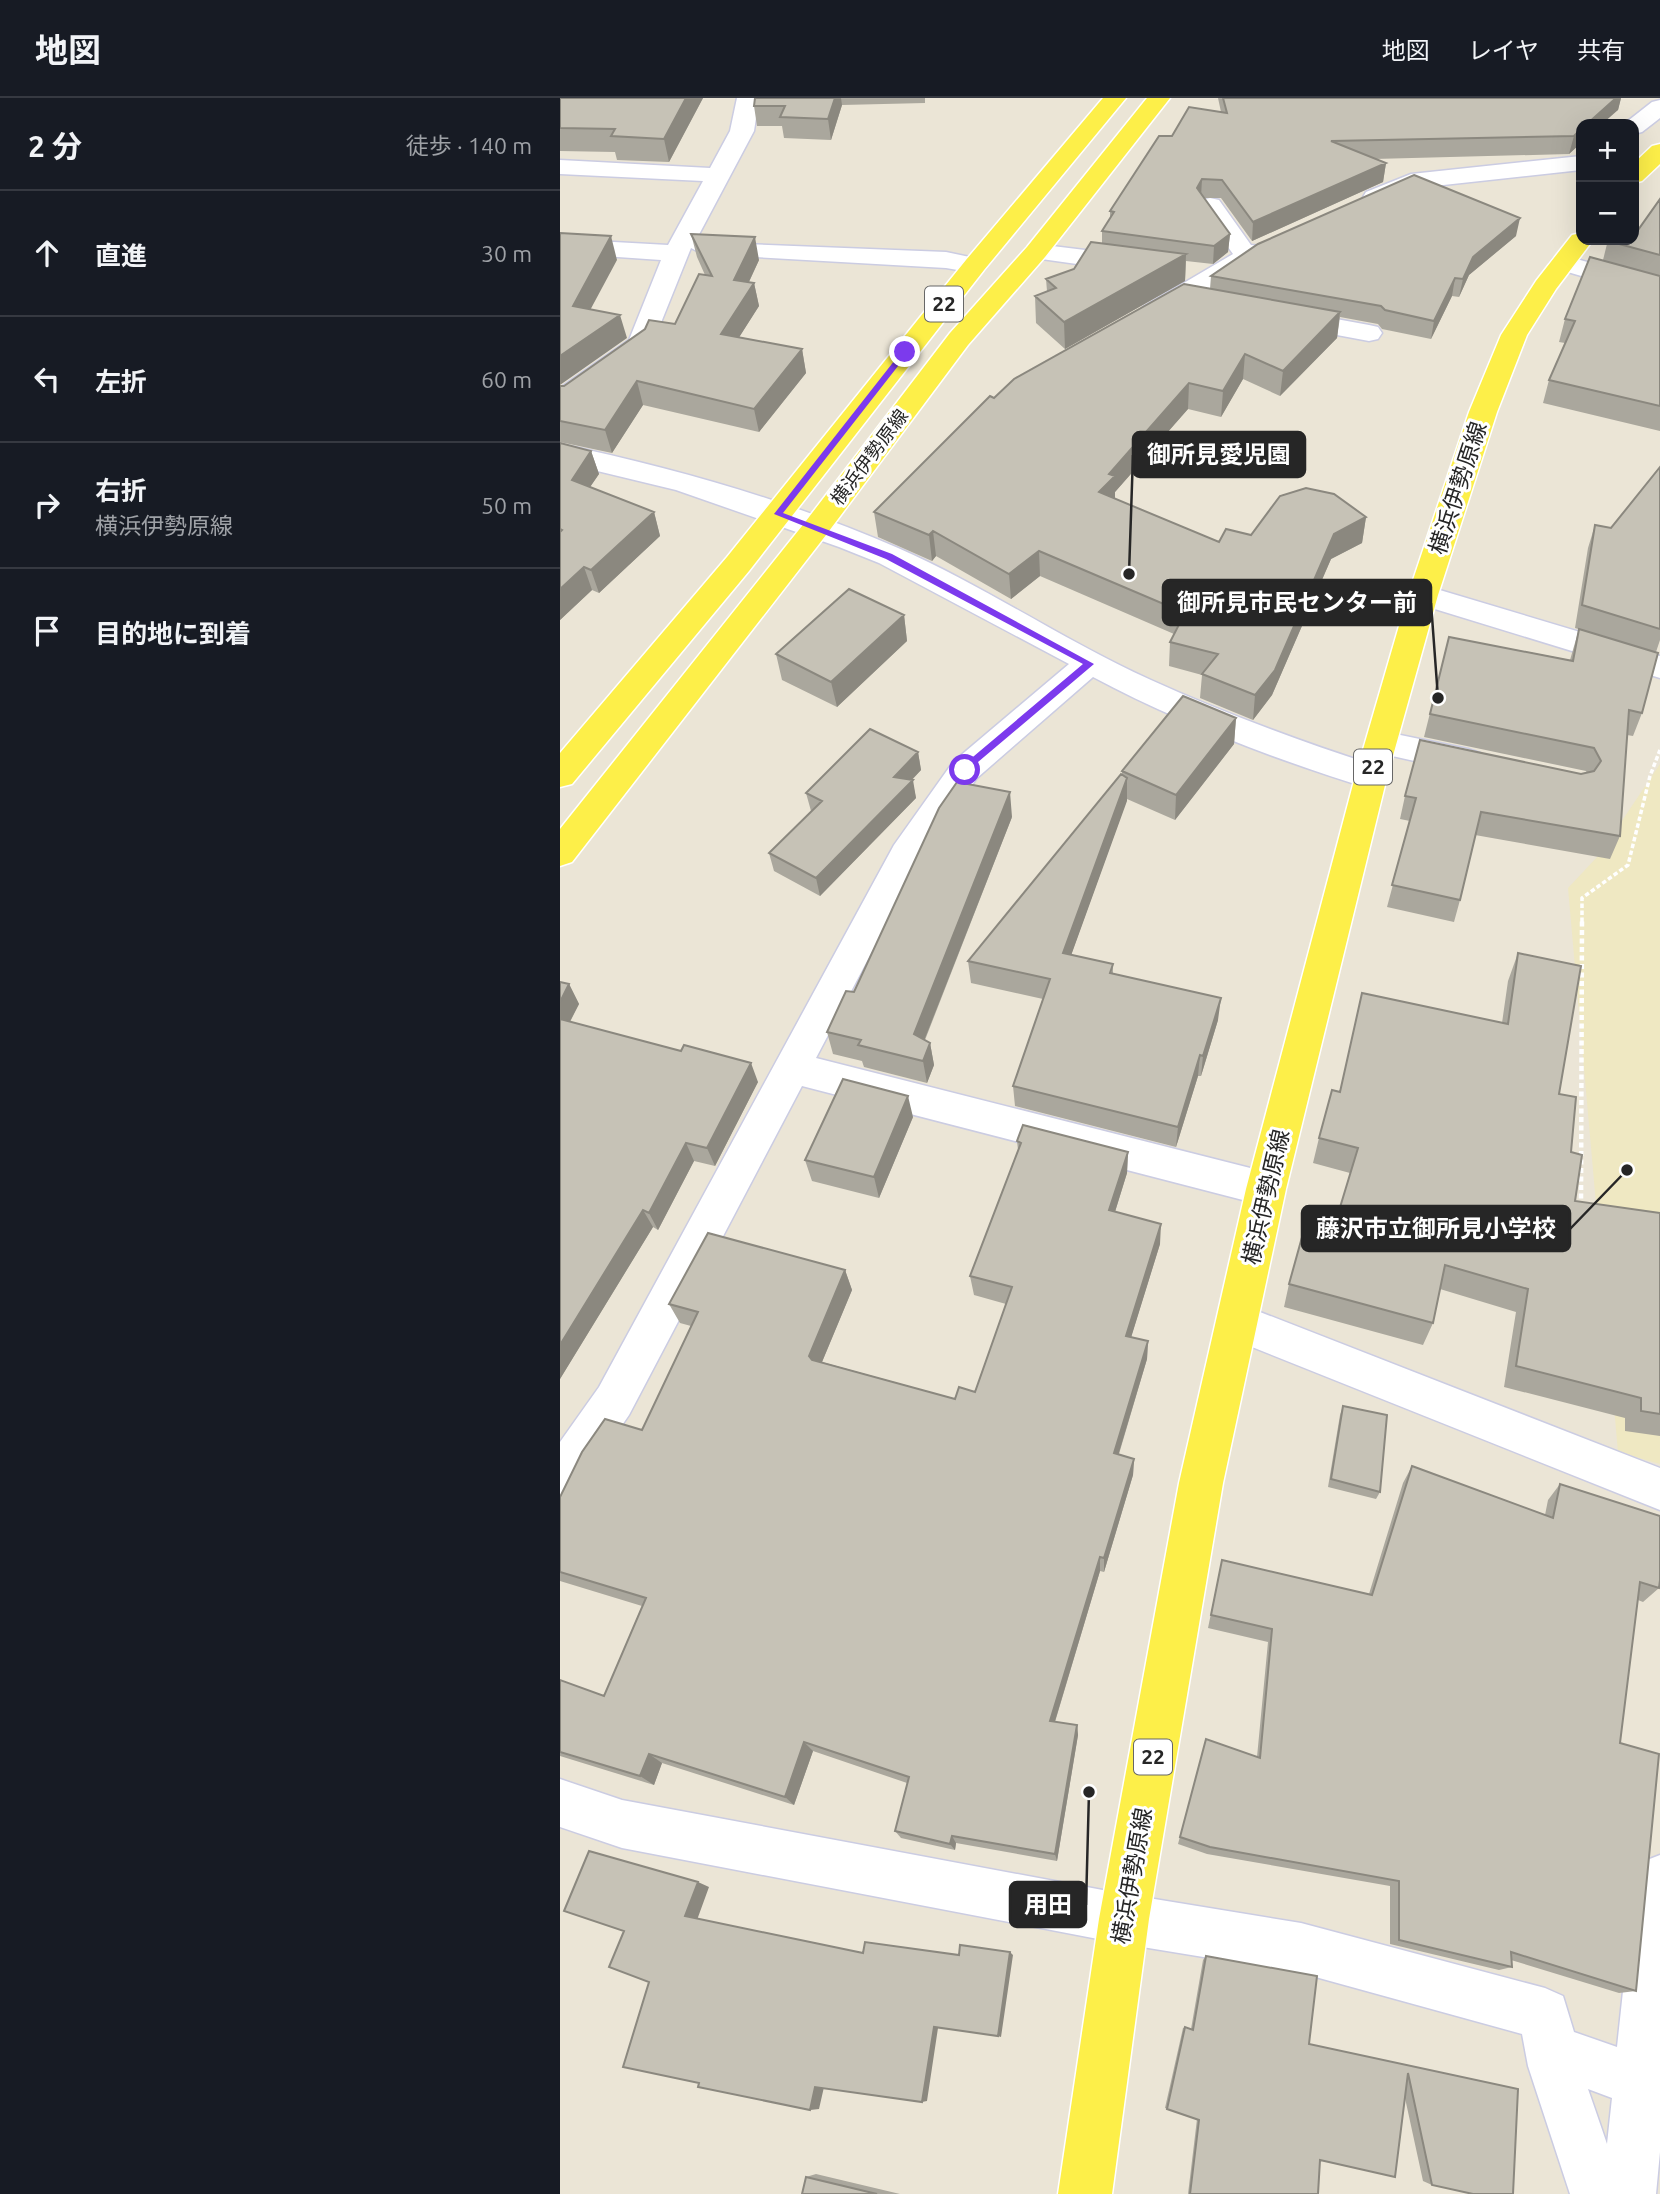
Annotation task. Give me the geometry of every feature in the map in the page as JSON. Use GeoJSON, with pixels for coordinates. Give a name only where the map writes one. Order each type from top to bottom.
{"type":"FeatureCollection","features":[{"type":"Feature","properties":{"kind":"main road","name":"横浜伊勢原線"},"geometry":{"type":"LineString","coordinates":[[560,775],[778,514],[975,265],[1115,98]]}},
{"type":"Feature","properties":{"kind":"main road","name":"横浜伊勢原線"},"geometry":{"type":"LineString","coordinates":[[560,853],[816,528],[959,339],[1036,252],[1159,98]]}},
{"type":"Feature","properties":{"kind":"main road"},"geometry":{"type":"LineString","coordinates":[[1639,171],[1660,151]]}},
{"type":"Feature","properties":{"kind":"main road","name":"横浜伊勢原線"},"geometry":{"type":"LineString","coordinates":[[1085,2194],[1124,1919],[1201,1483],[1266,1189],[1371,777],[1423,595],[1483,412],[1514,335],[1572,252]]}},
{"type":"Feature","properties":{"kind":"street"},"geometry":{"type":"LineString","coordinates":[[560,401],[640,344],[678,250],[741,131],[748,98]]}},
{"type":"Feature","properties":{"kind":"street"},"geometry":{"type":"LineString","coordinates":[[1639,123],[1660,107]]}},
{"type":"Feature","properties":{"kind":"street"},"geometry":{"type":"LineString","coordinates":[[1348,209],[1412,181],[1576,164]]}},
{"type":"Feature","properties":{"kind":"street"},"geometry":{"type":"LineString","coordinates":[[560,167],[716,175]]}},
{"type":"Feature","properties":{"kind":"street"},"geometry":{"type":"LineString","coordinates":[[1210,205],[1246,255]]}},
{"type":"Feature","properties":{"kind":"street"},"geometry":{"type":"LineString","coordinates":[[1133,324],[1219,275],[1246,255],[1284,238]]}},
{"type":"Feature","properties":{"kind":"street"},"geometry":{"type":"LineString","coordinates":[[560,246],[946,260],[975,265]]}},
{"type":"Feature","properties":{"kind":"street"},"geometry":{"type":"LineString","coordinates":[[1036,252],[1219,275]]}},
{"type":"Feature","properties":{"kind":"street"},"geometry":{"type":"LineString","coordinates":[[1572,252],[1660,292]]}},
{"type":"Feature","properties":{"kind":"street"},"geometry":{"type":"LineString","coordinates":[[1178,298],[1219,306]]}},
{"type":"Feature","properties":{"kind":"street"},"geometry":{"type":"LineString","coordinates":[[1260,313],[1369,333]]}},
{"type":"Feature","properties":{"kind":"street"},"geometry":{"type":"LineString","coordinates":[[560,453],[626,466],[778,514],[889,556],[1089,664],[1139,688],[1308,756],[1371,777]]}},
{"type":"Feature","properties":{"kind":"street"},"geometry":{"type":"LineString","coordinates":[[1423,595],[1660,667]]}},
{"type":"Feature","properties":{"kind":"street"},"geometry":{"type":"LineString","coordinates":[[560,1479],[614,1401],[906,854],[933,811],[965,770],[1089,664]]}},
{"type":"Feature","properties":{"kind":"street"},"geometry":{"type":"LineString","coordinates":[[1381,743],[1496,767]]}},
{"type":"Feature","properties":{"kind":"street"},"geometry":{"type":"LineString","coordinates":[[794,1068],[1266,1189]]}},
{"type":"Feature","properties":{"kind":"street"},"geometry":{"type":"LineString","coordinates":[[1237,1322],[1660,1489]]}},
{"type":"Feature","properties":{"kind":"street"},"geometry":{"type":"LineString","coordinates":[[560,1803],[622,1824],[1124,1919],[1301,1948],[1545,2014],[1550,2050],[1597,2194]]}},
{"type":"Feature","properties":{"kind":"street"},"geometry":{"type":"LineString","coordinates":[[1629,2194],[1660,1880]]}},
{"type":"Feature","properties":{"kind":"street"},"geometry":{"type":"LineString","coordinates":[[1550,2050],[1640,2081]]}},
{"type":"Feature","properties":{"kind":"path"},"geometry":{"type":"LineString","coordinates":[[1581,1210],[1580,1115],[1584,1000],[1582,898],[1628,865],[1650,776],[1660,750]]}},
{"type":"Feature","properties":{"kind":"shaded area"},"geometry":{"type":"Polygon","coordinates":[[[1660,764],[1660,1464],[1618,1452],[1568,888],[1599,855],[1660,764]]]}},
{"type":"Feature","properties":{"kind":"building"},"geometry":{"type":"Polygon","coordinates":[[[560,98],[686,98],[664,139],[611,136],[615,129],[560,128],[560,98]]]}},
{"type":"Feature","properties":{"kind":"building"},"geometry":{"type":"Polygon","coordinates":[[[755,98],[835,98],[828,119],[780,117],[785,106],[754,106],[755,98]]]}},
{"type":"Feature","properties":{"kind":"building"},"geometry":{"type":"Polygon","coordinates":[[[1223,98],[1616,98],[1593,119],[1576,119],[1574,136],[1331,141],[1386,163],[1253,222],[1222,180],[1202,179],[1197,188],[1230,234],[1214,246],[1102,231],[1114,212],[1110,211],[1159,136],[1172,136],[1189,107],[1227,113],[1223,98]]]}},
{"type":"Feature","properties":{"kind":"building"},"geometry":{"type":"Polygon","coordinates":[[[1414,175],[1520,218],[1473,257],[1463,279],[1455,278],[1434,321],[1385,310],[1381,306],[1211,276],[1258,244],[1414,175]]]}},
{"type":"Feature","properties":{"kind":"building"},"geometry":{"type":"Polygon","coordinates":[[[1660,199],[1660,255],[1623,245],[1639,245],[1639,229],[1660,199]]]}},
{"type":"Feature","properties":{"kind":"building"},"geometry":{"type":"Polygon","coordinates":[[[560,233],[611,236],[573,306],[620,315],[560,356],[560,233]]]}},
{"type":"Feature","properties":{"kind":"building"},"geometry":{"type":"Polygon","coordinates":[[[691,234],[755,237],[734,280],[754,283],[721,334],[802,349],[754,409],[637,381],[605,430],[560,421],[560,386],[564,386],[645,329],[649,320],[675,324],[699,274],[712,276],[691,234]]]}},
{"type":"Feature","properties":{"kind":"building"},"geometry":{"type":"Polygon","coordinates":[[[1091,242],[1186,254],[1064,322],[1035,296],[1056,288],[1046,279],[1074,269],[1091,242]]]}},
{"type":"Feature","properties":{"kind":"building"},"geometry":{"type":"Polygon","coordinates":[[[1590,257],[1660,276],[1660,406],[1549,380],[1575,321],[1565,319],[1590,257]]]}},
{"type":"Feature","properties":{"kind":"building"},"geometry":{"type":"Polygon","coordinates":[[[1184,284],[1340,312],[1283,371],[1245,354],[1223,391],[1189,383],[1109,474],[1115,476],[1099,492],[1219,542],[1226,529],[1251,535],[1280,496],[1306,488],[1334,494],[1366,517],[1334,534],[1275,670],[1255,695],[1202,674],[1218,654],[1170,642],[1185,613],[1039,551],[1009,574],[933,531],[929,535],[874,512],[990,396],[994,398],[1014,379],[1184,284]]]}},
{"type":"Feature","properties":{"kind":"building"},"geometry":{"type":"Polygon","coordinates":[[[560,443],[591,451],[572,480],[654,512],[591,570],[584,567],[560,589],[562,530],[560,443]]]}},
{"type":"Feature","properties":{"kind":"building"},"geometry":{"type":"Polygon","coordinates":[[[1660,467],[1660,629],[1582,605],[1595,525],[1611,528],[1660,467]]]}},
{"type":"Feature","properties":{"kind":"building"},"geometry":{"type":"Polygon","coordinates":[[[849,589],[904,615],[831,682],[776,654],[849,589]]]}},
{"type":"Feature","properties":{"kind":"building"},"geometry":{"type":"Polygon","coordinates":[[[1579,629],[1658,653],[1642,713],[1629,710],[1620,836],[1481,812],[1460,900],[1392,885],[1416,798],[1405,796],[1420,740],[1581,774],[1594,771],[1601,761],[1594,748],[1430,714],[1449,637],[1573,661],[1579,629]]]}},
{"type":"Feature","properties":{"kind":"building"},"geometry":{"type":"Polygon","coordinates":[[[1183,696],[1236,718],[1176,795],[1122,771],[1183,696]]]}},
{"type":"Feature","properties":{"kind":"building"},"geometry":{"type":"Polygon","coordinates":[[[870,729],[918,752],[894,777],[913,780],[816,878],[769,853],[822,801],[806,793],[870,729]]]}},
{"type":"Feature","properties":{"kind":"building"},"geometry":{"type":"Polygon","coordinates":[[[1121,774],[1127,778],[1063,953],[1113,964],[1110,973],[1221,998],[1178,1127],[1013,1086],[1050,979],[968,961],[1121,774]]]}},
{"type":"Feature","properties":{"kind":"building"},"geometry":{"type":"Polygon","coordinates":[[[957,782],[1010,792],[914,1034],[930,1043],[923,1061],[858,1045],[861,1040],[827,1032],[846,991],[854,992],[939,808],[957,782]]]}},
{"type":"Feature","properties":{"kind":"building"},"geometry":{"type":"Polygon","coordinates":[[[1518,953],[1581,966],[1559,1094],[1576,1097],[1571,1152],[1582,1155],[1575,1201],[1660,1213],[1660,1414],[1641,1411],[1641,1398],[1516,1366],[1528,1289],[1445,1265],[1433,1323],[1289,1284],[1304,1230],[1331,1237],[1358,1148],[1319,1138],[1332,1090],[1340,1092],[1362,993],[1508,1024],[1518,953]]]}},
{"type":"Feature","properties":{"kind":"building"},"geometry":{"type":"Polygon","coordinates":[[[560,982],[569,984],[560,1002],[560,982]]]}},
{"type":"Feature","properties":{"kind":"building"},"geometry":{"type":"Polygon","coordinates":[[[560,1019],[681,1051],[684,1045],[751,1063],[707,1148],[686,1143],[649,1213],[643,1210],[560,1345],[560,1019]]]}},
{"type":"Feature","properties":{"kind":"building"},"geometry":{"type":"Polygon","coordinates":[[[843,1079],[908,1096],[874,1177],[805,1160],[843,1079]]]}},
{"type":"Feature","properties":{"kind":"building"},"geometry":{"type":"Polygon","coordinates":[[[1023,1125],[1128,1152],[1109,1210],[1161,1224],[1126,1336],[1148,1341],[1114,1453],[1134,1459],[1104,1558],[1100,1557],[1050,1721],[1077,1725],[1055,1854],[952,1836],[950,1844],[895,1831],[909,1777],[804,1742],[785,1797],[649,1754],[640,1776],[560,1752],[560,1680],[604,1696],[646,1598],[560,1572],[560,1497],[582,1452],[605,1419],[642,1430],[698,1312],[669,1304],[708,1233],[845,1270],[809,1356],[812,1360],[955,1399],[959,1387],[975,1392],[1012,1287],[970,1276],[1021,1143],[1017,1141],[1023,1125]]]}},
{"type":"Feature","properties":{"kind":"building"},"geometry":{"type":"Polygon","coordinates":[[[1343,1406],[1387,1415],[1380,1492],[1331,1479],[1343,1406]]]}},
{"type":"Feature","properties":{"kind":"building"},"geometry":{"type":"Polygon","coordinates":[[[1412,1466],[1553,1518],[1560,1484],[1660,1516],[1659,1588],[1640,1582],[1620,1743],[1659,1754],[1636,1991],[1511,1952],[1512,1967],[1399,1940],[1399,1881],[1210,1847],[1180,1837],[1206,1739],[1260,1758],[1272,1629],[1211,1615],[1222,1560],[1372,1595],[1412,1466]]]}},
{"type":"Feature","properties":{"kind":"building"},"geometry":{"type":"Polygon","coordinates":[[[589,1851],[698,1882],[685,1916],[863,1953],[865,1942],[959,1955],[960,1945],[1010,1952],[998,2036],[934,2027],[922,2102],[815,2087],[810,2110],[698,2087],[699,2083],[623,2067],[649,1982],[609,1967],[624,1931],[564,1911],[589,1851]]]}},
{"type":"Feature","properties":{"kind":"building"},"geometry":{"type":"Polygon","coordinates":[[[1206,1956],[1317,1976],[1309,2044],[1518,2089],[1513,2194],[1473,2194],[1432,2185],[1408,2073],[1395,2177],[1320,2160],[1318,2194],[1190,2194],[1199,2120],[1167,2109],[1185,2027],[1193,2030],[1206,1956]]]}},
{"type":"Feature","properties":{"kind":"building"},"geometry":{"type":"Polygon","coordinates":[[[806,2177],[877,2194],[802,2194],[806,2177]]]}},
{"type":"Feature","properties":{"kind":"place","name":"御所見愛児園"},"geometry":{"type":"Point","coordinates":[1129,574]}},
{"type":"Feature","properties":{"kind":"place","name":"御所見市民センター前"},"geometry":{"type":"Point","coordinates":[1438,698]}},
{"type":"Feature","properties":{"kind":"place","name":"藤沢市立御所見小学校"},"geometry":{"type":"Point","coordinates":[1627,1170]}},
{"type":"Feature","properties":{"kind":"place","name":"用田"},"geometry":{"type":"Point","coordinates":[1089,1792]}},
{"type":"Feature","properties":{"kind":"route"},"geometry":{"type":"LineString","coordinates":[[905,352],[778,514],[889,556],[1089,664],[965,770]]}}]}
